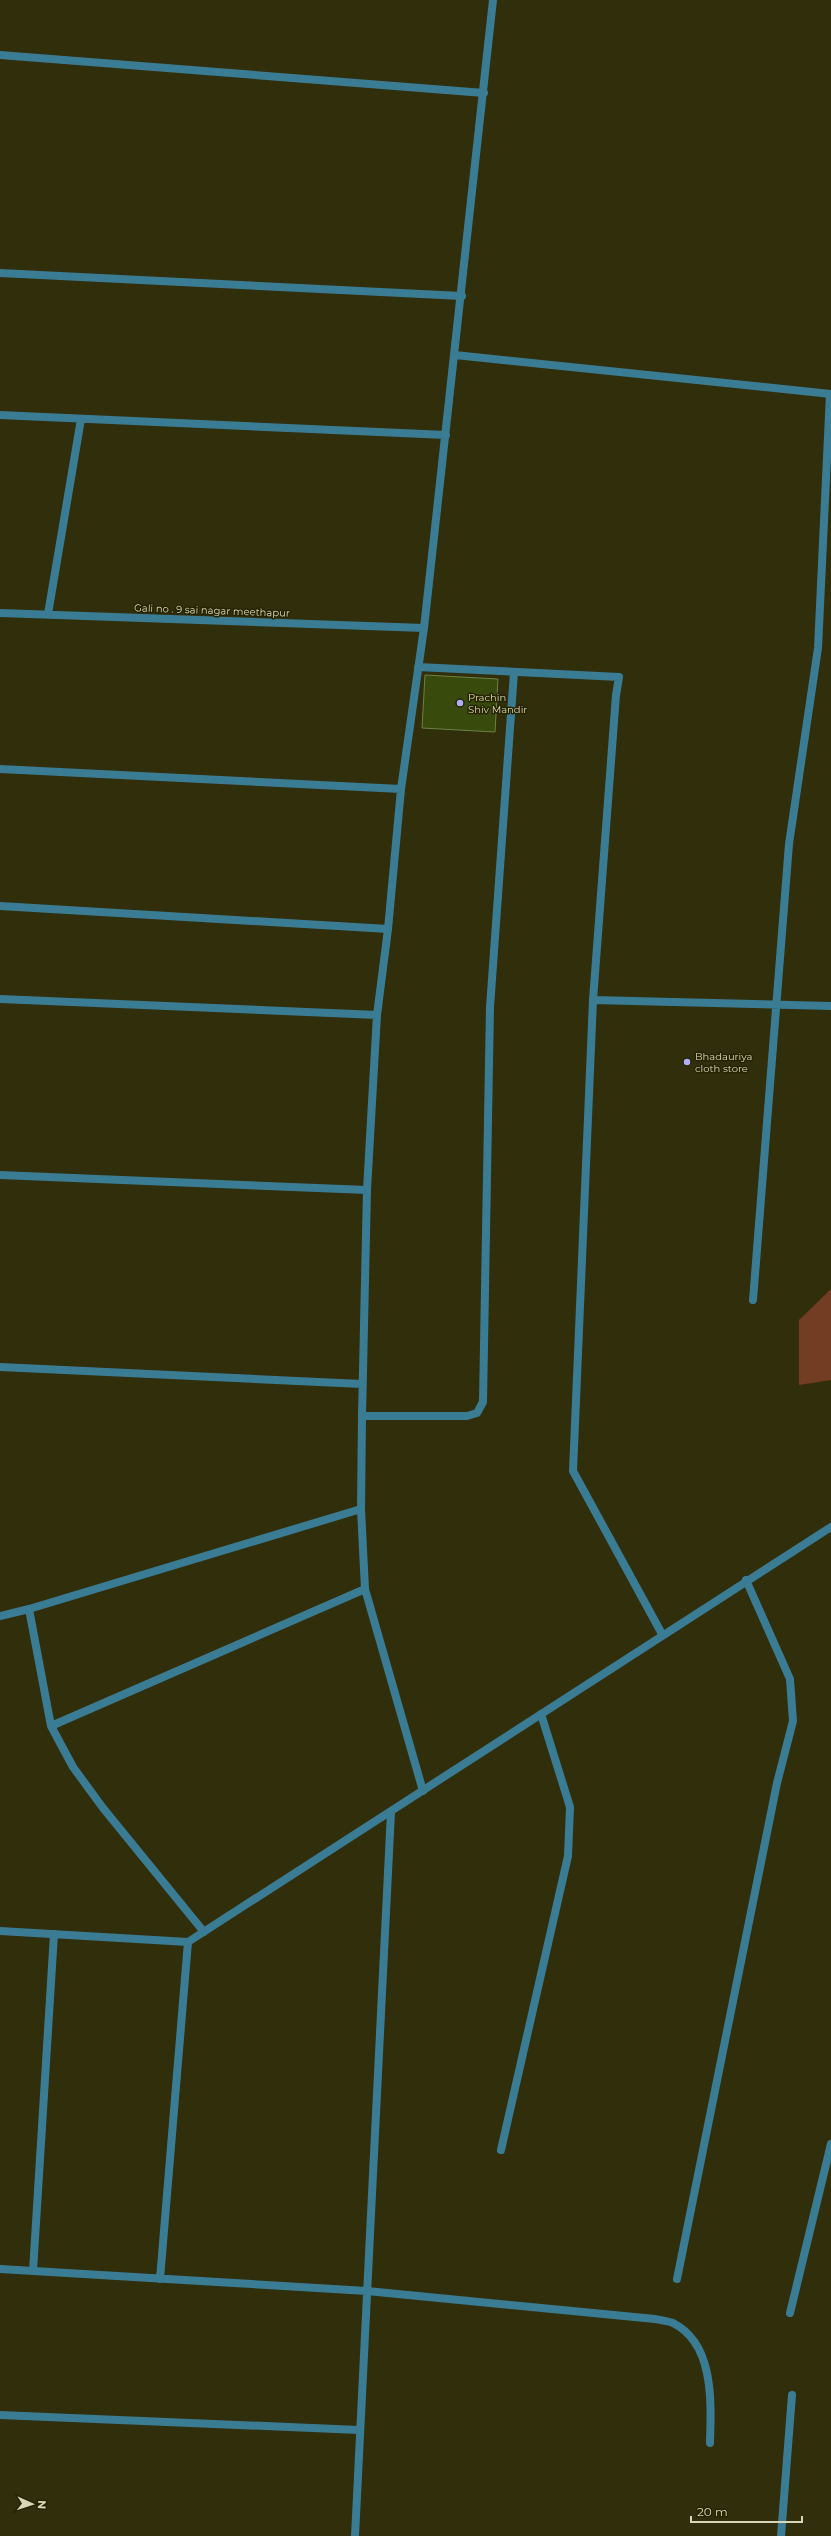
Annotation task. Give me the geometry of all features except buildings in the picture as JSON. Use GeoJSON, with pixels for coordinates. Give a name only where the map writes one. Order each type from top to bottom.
{"type":"FeatureCollection","features":[{"type":"Feature","properties":{"kind":"street"},"geometry":{"type":"LineString","coordinates":[[423,1791],[365,1589],[361,1509],[362,1384],[367,1190],[377,1015],[388,929],[401,789],[424,628],[462,296],[493,0]]}},
{"type":"Feature","properties":{"kind":"street"},"geometry":{"type":"LineString","coordinates":[[0,55],[484,93]]}},
{"type":"Feature","properties":{"kind":"street"},"geometry":{"type":"LineString","coordinates":[[0,273],[462,296]]}},
{"type":"Feature","properties":{"kind":"street"},"geometry":{"type":"LineString","coordinates":[[455,354],[830,394],[818,648],[789,844],[778,1003],[753,1300]]}},
{"type":"Feature","properties":{"kind":"street"},"geometry":{"type":"LineString","coordinates":[[0,415],[446,435]]}},
{"type":"Feature","properties":{"kind":"street"},"geometry":{"type":"LineString","coordinates":[[48,614],[81,419]]}},
{"type":"Feature","properties":{"kind":"street","name":"Gali no . 9 sai nagar meethapur"},"geometry":{"type":"LineString","coordinates":[[0,613],[424,628]]}},
{"type":"Feature","properties":{"kind":"street"},"geometry":{"type":"LineString","coordinates":[[418,667],[619,677],[616,695],[593,1000],[574,1470],[662,1634]]}},
{"type":"Feature","properties":{"kind":"street"},"geometry":{"type":"LineString","coordinates":[[362,1416],[467,1416],[476,1413],[483,1402],[490,1007],[514,672]]}},
{"type":"Feature","properties":{"kind":"street"},"geometry":{"type":"LineString","coordinates":[[0,769],[401,789]]}},
{"type":"Feature","properties":{"kind":"street"},"geometry":{"type":"LineString","coordinates":[[0,906],[388,929]]}},
{"type":"Feature","properties":{"kind":"street"},"geometry":{"type":"LineString","coordinates":[[0,999],[377,1015]]}},
{"type":"Feature","properties":{"kind":"street"},"geometry":{"type":"LineString","coordinates":[[593,1000],[778,1003],[831,1006]]}},
{"type":"Feature","properties":{"kind":"street"},"geometry":{"type":"LineString","coordinates":[[0,1175],[367,1190]]}},
{"type":"Feature","properties":{"kind":"street"},"geometry":{"type":"LineString","coordinates":[[0,1367],[362,1384]]}},
{"type":"Feature","properties":{"kind":"street"},"geometry":{"type":"LineString","coordinates":[[0,1616],[29,1609],[361,1509]]}},
{"type":"Feature","properties":{"kind":"street"},"geometry":{"type":"LineString","coordinates":[[0,1930],[188,1942],[391,1812],[662,1634],[831,1527]]}},
{"type":"Feature","properties":{"kind":"street"},"geometry":{"type":"LineString","coordinates":[[677,2279],[774,1799],[793,1721],[790,1679],[746,1580]]}},
{"type":"Feature","properties":{"kind":"street"},"geometry":{"type":"LineString","coordinates":[[51,1726],[365,1589]]}},
{"type":"Feature","properties":{"kind":"street"},"geometry":{"type":"LineString","coordinates":[[29,1609],[51,1726],[73,1767],[103,1808],[204,1932]]}},
{"type":"Feature","properties":{"kind":"street"},"geometry":{"type":"LineString","coordinates":[[501,2150],[568,1856],[570,1807],[541,1714]]}},
{"type":"Feature","properties":{"kind":"street"},"geometry":{"type":"LineString","coordinates":[[355,2536],[359,2430],[391,1812]]}},
{"type":"Feature","properties":{"kind":"street"},"geometry":{"type":"LineString","coordinates":[[33,2271],[54,1934]]}},
{"type":"Feature","properties":{"kind":"street"},"geometry":{"type":"LineString","coordinates":[[160,2279],[188,1942]]}},
{"type":"Feature","properties":{"kind":"street"},"geometry":{"type":"LineString","coordinates":[[790,2313],[831,2144]]}},
{"type":"Feature","properties":{"kind":"street"},"geometry":{"type":"LineString","coordinates":[[0,2269],[367,2291],[655,2318],[673,2323],[696,2341],[707,2369],[710,2412],[710,2443]]}},
{"type":"Feature","properties":{"kind":"street"},"geometry":{"type":"LineString","coordinates":[[781,2536],[792,2395]]}},
{"type":"Feature","properties":{"kind":"street"},"geometry":{"type":"LineString","coordinates":[[0,2415],[359,2430]]}},
{"type":"Feature","properties":{"kind":"shaded area"},"geometry":{"type":"Polygon","coordinates":[[[831,1289],[831,1380],[799,1385],[799,1320],[831,1289]]]}},
{"type":"Feature","properties":{"kind":"place","name":"Prachin Shiv Mandir"},"geometry":{"type":"Point","coordinates":[460,703]}},
{"type":"Feature","properties":{"kind":"place","name":"Bhadauriya cloth store"},"geometry":{"type":"Point","coordinates":[687,1062]}}]}
